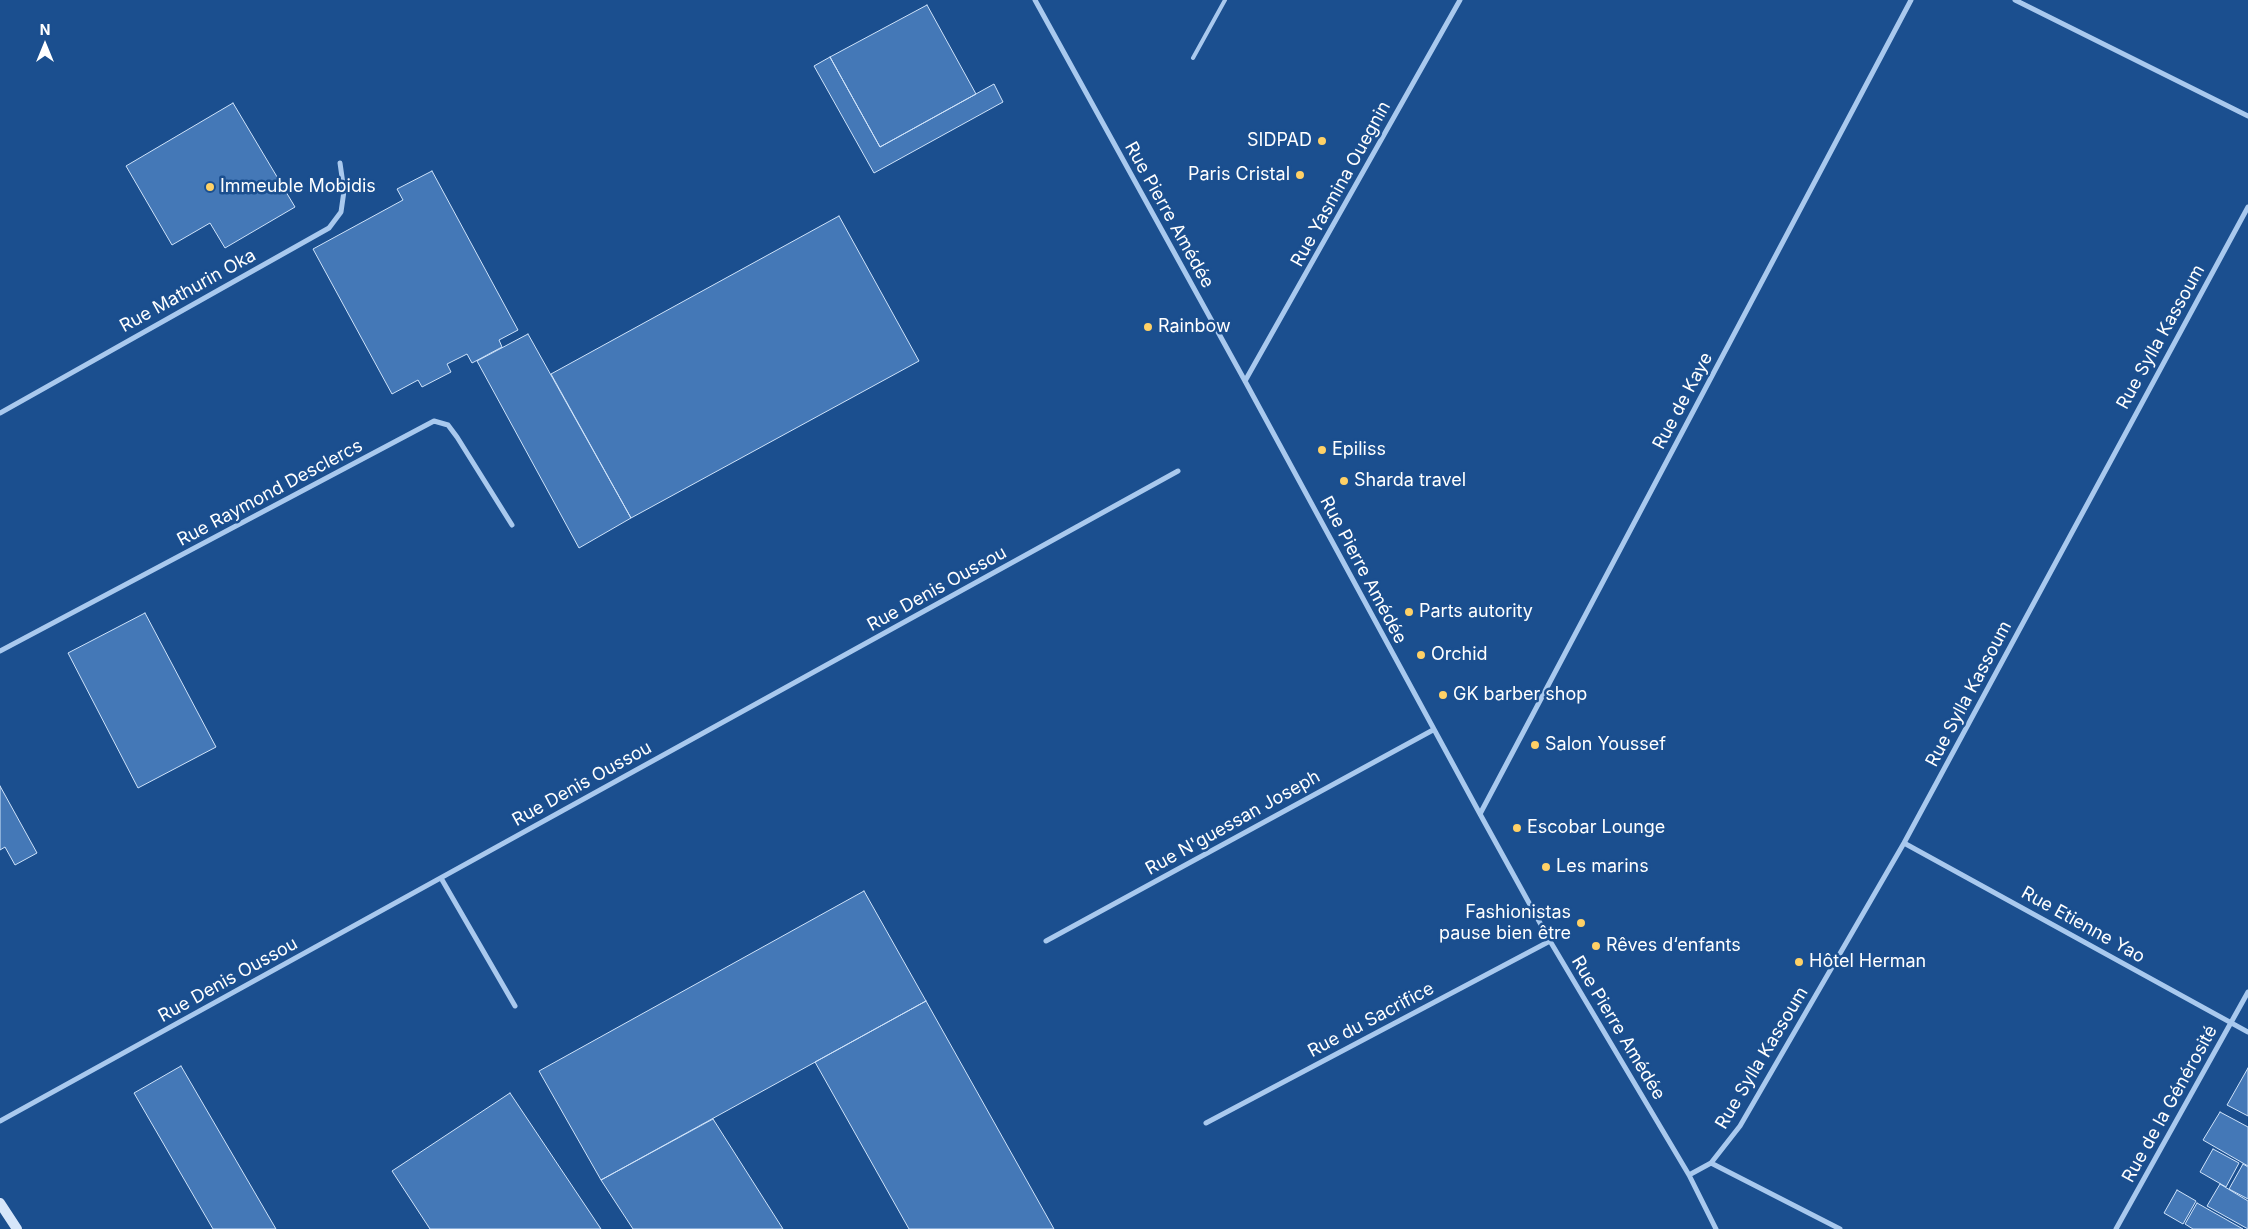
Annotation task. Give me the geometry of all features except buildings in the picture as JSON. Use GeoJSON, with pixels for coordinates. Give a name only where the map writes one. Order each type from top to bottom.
{"type":"FeatureCollection","features":[{"type":"Feature","properties":{"kind":"main road"},"geometry":{"type":"LineString","coordinates":[[0,1203],[17,1229]]}},
{"type":"Feature","properties":{"kind":"street","name":"Rue Pierre Amédée"},"geometry":{"type":"LineString","coordinates":[[1035,0],[1245,381],[1433,730],[1550,941],[1689,1174],[1716,1229]]}},
{"type":"Feature","properties":{"kind":"street","name":"Rue Yasmina Ouegnin"},"geometry":{"type":"LineString","coordinates":[[1245,381],[1460,0]]}},
{"type":"Feature","properties":{"kind":"street","name":"Rue de Kaye"},"geometry":{"type":"LineString","coordinates":[[1480,814],[1910,0]]}},
{"type":"Feature","properties":{"kind":"street"},"geometry":{"type":"LineString","coordinates":[[2015,0],[2248,116]]}},
{"type":"Feature","properties":{"kind":"street","name":"Rue Mathurin Oka"},"geometry":{"type":"LineString","coordinates":[[0,413],[328,228],[341,212],[344,191],[340,163]]}},
{"type":"Feature","properties":{"kind":"street","name":"Rue Sylla Kassoum"},"geometry":{"type":"LineString","coordinates":[[1689,1174],[1711,1163],[1740,1126],[1904,843],[2248,207]]}},
{"type":"Feature","properties":{"kind":"street","name":"Rue Raymond Desclercs"},"geometry":{"type":"LineString","coordinates":[[0,651],[434,422],[448,425],[458,437],[512,526]]}},
{"type":"Feature","properties":{"kind":"street","name":"Rue Denis Oussou"},"geometry":{"type":"LineString","coordinates":[[0,1121],[1178,471]]}},
{"type":"Feature","properties":{"kind":"street","name":"Rue N'guessan Joseph"},"geometry":{"type":"LineString","coordinates":[[1046,941],[1433,730]]}},
{"type":"Feature","properties":{"kind":"street","name":"Rue Etienne Yao"},"geometry":{"type":"LineString","coordinates":[[1904,843],[2248,1032]]}},
{"type":"Feature","properties":{"kind":"street"},"geometry":{"type":"LineString","coordinates":[[441,878],[515,1006]]}},
{"type":"Feature","properties":{"kind":"street","name":"Rue du Sacrifice"},"geometry":{"type":"LineString","coordinates":[[1206,1123],[1550,941]]}},
{"type":"Feature","properties":{"kind":"street","name":"Rue de la Générosité"},"geometry":{"type":"LineString","coordinates":[[2116,1229],[2248,992]]}},
{"type":"Feature","properties":{"kind":"street"},"geometry":{"type":"LineString","coordinates":[[1711,1163],[1840,1229]]}},
{"type":"Feature","properties":{"kind":"lane"},"geometry":{"type":"LineString","coordinates":[[1194,58],[1225,0]]}},
{"type":"Feature","properties":{"kind":"place","name":"SIDPAD"},"geometry":{"type":"Point","coordinates":[1322,141]}},
{"type":"Feature","properties":{"kind":"place","name":"Paris Cristal"},"geometry":{"type":"Point","coordinates":[1300,175]}},
{"type":"Feature","properties":{"kind":"place","name":"Immeuble Mobidis"},"geometry":{"type":"Point","coordinates":[210,187]}},
{"type":"Feature","properties":{"kind":"place","name":"Rainbow"},"geometry":{"type":"Point","coordinates":[1148,327]}},
{"type":"Feature","properties":{"kind":"place","name":"Epiliss"},"geometry":{"type":"Point","coordinates":[1322,450]}},
{"type":"Feature","properties":{"kind":"place","name":"Sharda travel"},"geometry":{"type":"Point","coordinates":[1344,481]}},
{"type":"Feature","properties":{"kind":"place","name":"Parts autority"},"geometry":{"type":"Point","coordinates":[1409,612]}},
{"type":"Feature","properties":{"kind":"place","name":"Orchid"},"geometry":{"type":"Point","coordinates":[1421,655]}},
{"type":"Feature","properties":{"kind":"place","name":"GK barber shop"},"geometry":{"type":"Point","coordinates":[1443,695]}},
{"type":"Feature","properties":{"kind":"place","name":"Salon Youssef"},"geometry":{"type":"Point","coordinates":[1535,745]}},
{"type":"Feature","properties":{"kind":"place","name":"Escobar Lounge"},"geometry":{"type":"Point","coordinates":[1517,828]}},
{"type":"Feature","properties":{"kind":"place","name":"Les marins"},"geometry":{"type":"Point","coordinates":[1546,867]}},
{"type":"Feature","properties":{"kind":"place","name":"Fashionistas pause bien être"},"geometry":{"type":"Point","coordinates":[1581,923]}},
{"type":"Feature","properties":{"kind":"place","name":"Rêves d‘enfants"},"geometry":{"type":"Point","coordinates":[1596,946]}},
{"type":"Feature","properties":{"kind":"place","name":"Hôtel Herman"},"geometry":{"type":"Point","coordinates":[1799,962]}}]}
